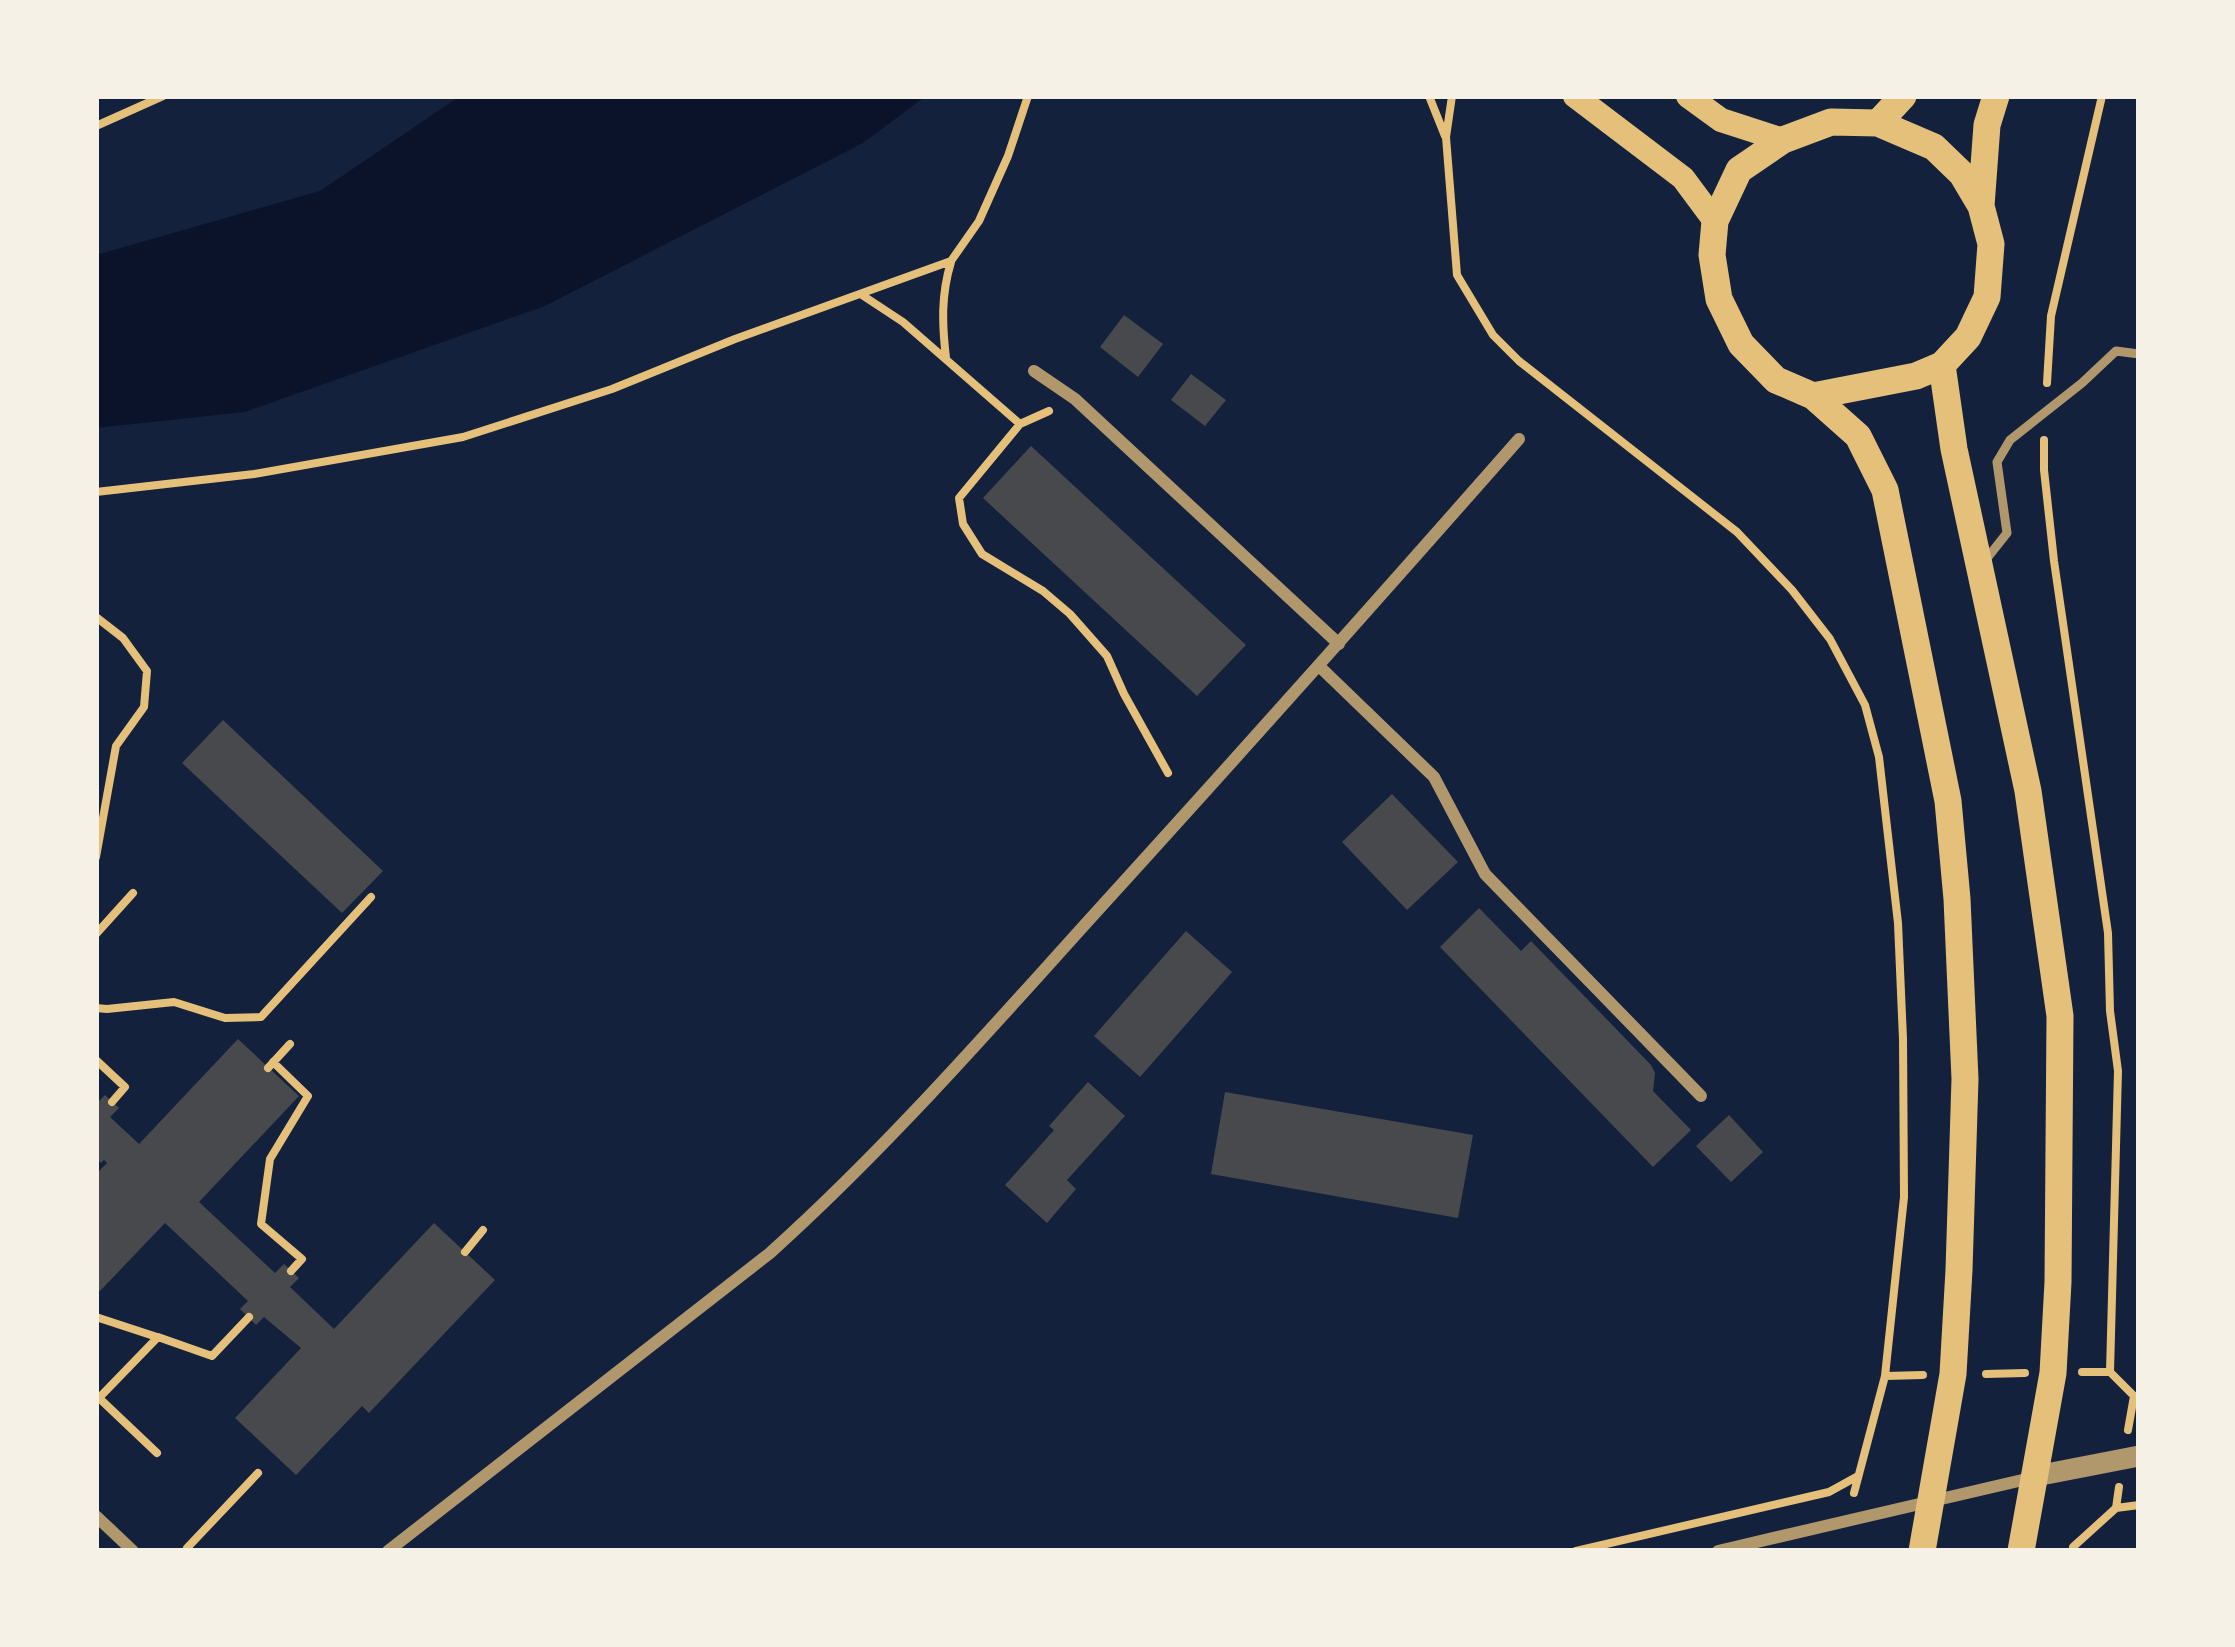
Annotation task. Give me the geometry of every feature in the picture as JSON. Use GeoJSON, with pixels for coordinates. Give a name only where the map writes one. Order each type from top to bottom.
{"type":"FeatureCollection","features":[{"type":"Feature","properties":{"kind":"main road"},"geometry":{"type":"LineString","coordinates":[[1575,96],[1683,178],[1714,221]]}},
{"type":"Feature","properties":{"kind":"main road"},"geometry":{"type":"LineString","coordinates":[[1688,96],[1721,120],[1783,140]]}},
{"type":"Feature","properties":{"kind":"main road"},"geometry":{"type":"LineString","coordinates":[[1878,123],[1903,96]]}},
{"type":"Feature","properties":{"kind":"main road"},"geometry":{"type":"LineString","coordinates":[[1981,206],[1987,125],[1996,96]]}},
{"type":"Feature","properties":{"kind":"main road"},"geometry":{"type":"LineString","coordinates":[[1813,396],[1896,381],[1942,365],[1968,337],[1987,296],[1991,244],[1981,206],[1962,174],[1934,147],[1878,123],[1831,122],[1783,140],[1739,170],[1714,221],[1712,255],[1720,299],[1741,344],[1776,380],[1813,396],[1858,436],[1885,490],[1948,801],[1965,1079],[1953,1374],[1922,1551]]}},
{"type":"Feature","properties":{"kind":"main road"},"geometry":{"type":"LineString","coordinates":[[1942,365],[1954,448],[2028,791],[2060,1016],[2053,1373],[2021,1551]]}},
{"type":"Feature","properties":{"kind":"street"},"geometry":{"type":"LineString","coordinates":[[1034,371],[1075,399],[1339,644]]}},
{"type":"Feature","properties":{"kind":"street"},"geometry":{"type":"LineString","coordinates":[[388,1551],[770,1253],[820,1208],[918,1109],[1519,439]]}},
{"type":"Feature","properties":{"kind":"street"},"geometry":{"type":"LineString","coordinates":[[1319,666],[1434,777],[1485,874],[1701,1096]]}},
{"type":"Feature","properties":{"kind":"street"},"geometry":{"type":"LineString","coordinates":[[1718,1551],[2139,1456]]}},
{"type":"Feature","properties":{"kind":"street"},"geometry":{"type":"LineString","coordinates":[[96,1516],[133,1551]]}},
{"type":"Feature","properties":{"kind":"lane"},"geometry":{"type":"LineString","coordinates":[[1981,566],[2007,532],[1997,462],[2010,440],[2116,351],[2139,354]]}},
{"type":"Feature","properties":{"kind":"path"},"geometry":{"type":"LineString","coordinates":[[96,126],[163,96]]}},
{"type":"Feature","properties":{"kind":"path"},"geometry":{"type":"LineString","coordinates":[[946,358],[943,289],[951,261],[979,221],[1028,96]]}},
{"type":"Feature","properties":{"kind":"path"},"geometry":{"type":"LineString","coordinates":[[1429,96],[1446,137]]}},
{"type":"Feature","properties":{"kind":"path"},"geometry":{"type":"LineString","coordinates":[[1452,96],[1446,137],[1457,275],[1493,334],[1519,361],[1737,532],[1830,639],[1865,705],[1879,757],[1898,923],[1904,1197],[1885,1376],[1858,1476],[1829,1492],[1576,1551]]}},
{"type":"Feature","properties":{"kind":"path"},"geometry":{"type":"LineString","coordinates":[[2102,96],[2051,316],[2044,470],[2108,932],[2110,1011],[2118,1071],[2110,1372]]}},
{"type":"Feature","properties":{"kind":"path"},"geometry":{"type":"LineString","coordinates":[[96,492],[254,474],[463,437],[612,389],[951,261]]}},
{"type":"Feature","properties":{"kind":"path"},"geometry":{"type":"LineString","coordinates":[[860,294],[903,322],[1020,424]]}},
{"type":"Feature","properties":{"kind":"path"},"geometry":{"type":"LineString","coordinates":[[1075,399],[1020,424],[959,498],[963,524],[982,554],[1043,591],[1106,656],[1168,773]]}},
{"type":"Feature","properties":{"kind":"path"},"geometry":{"type":"LineString","coordinates":[[96,617],[123,638],[147,671],[144,707],[116,746],[96,857]]}},
{"type":"Feature","properties":{"kind":"path"},"geometry":{"type":"LineString","coordinates":[[96,934],[133,893]]}},
{"type":"Feature","properties":{"kind":"path"},"geometry":{"type":"LineString","coordinates":[[96,1007],[174,1002],[225,1018],[261,1017],[371,897]]}},
{"type":"Feature","properties":{"kind":"path"},"geometry":{"type":"LineString","coordinates":[[290,1044],[270,1065],[308,1096],[270,1159],[261,1224],[302,1259],[291,1271]]}},
{"type":"Feature","properties":{"kind":"path"},"geometry":{"type":"LineString","coordinates":[[96,1060],[125,1088],[112,1102]]}},
{"type":"Feature","properties":{"kind":"path"},"geometry":{"type":"LineString","coordinates":[[465,1252],[483,1230]]}},
{"type":"Feature","properties":{"kind":"path"},"geometry":{"type":"LineString","coordinates":[[96,1317],[212,1357],[249,1318]]}},
{"type":"Feature","properties":{"kind":"path"},"geometry":{"type":"LineString","coordinates":[[158,1337],[98,1399],[158,1453]]}},
{"type":"Feature","properties":{"kind":"path"},"geometry":{"type":"LineString","coordinates":[[1885,1376],[2110,1372],[2139,1396]]}},
{"type":"Feature","properties":{"kind":"path"},"geometry":{"type":"LineString","coordinates":[[187,1548],[258,1473]]}},
{"type":"Feature","properties":{"kind":"path"},"geometry":{"type":"LineString","coordinates":[[2073,1551],[2116,1508],[2139,1505]]}},
{"type":"Feature","properties":{"kind":"water"},"geometry":{"type":"Polygon","coordinates":[[[460,96],[926,96],[863,143],[545,306],[245,412],[96,428],[96,255],[320,191],[460,96]]]}},
{"type":"Feature","properties":{"kind":"building"},"geometry":{"type":"Polygon","coordinates":[[[1124,315],[1163,344],[1138,377],[1100,347],[1124,315]]]}},
{"type":"Feature","properties":{"kind":"building"},"geometry":{"type":"Polygon","coordinates":[[[1191,374],[1226,400],[1205,426],[1171,400],[1191,374]]]}},
{"type":"Feature","properties":{"kind":"building"},"geometry":{"type":"Polygon","coordinates":[[[1031,446],[1246,645],[1197,696],[983,498],[1031,446]]]}},
{"type":"Feature","properties":{"kind":"building"},"geometry":{"type":"Polygon","coordinates":[[[223,720],[383,871],[342,913],[182,763],[223,720]]]}},
{"type":"Feature","properties":{"kind":"building"},"geometry":{"type":"Polygon","coordinates":[[[1392,794],[1458,862],[1407,910],[1342,842],[1392,794]]]}},
{"type":"Feature","properties":{"kind":"building"},"geometry":{"type":"Polygon","coordinates":[[[1479,908],[1521,951],[1531,941],[1651,1065],[1653,1091],[1691,1130],[1653,1167],[1440,947],[1479,908]]]}},
{"type":"Feature","properties":{"kind":"building"},"geometry":{"type":"Polygon","coordinates":[[[1186,931],[1232,972],[1140,1077],[1094,1036],[1186,931]]]}},
{"type":"Feature","properties":{"kind":"building"},"geometry":{"type":"Polygon","coordinates":[[[238,1039],[299,1096],[199,1202],[275,1273],[284,1264],[299,1278],[290,1287],[334,1329],[434,1223],[495,1280],[369,1413],[362,1406],[296,1475],[235,1418],[301,1348],[264,1317],[256,1325],[240,1309],[248,1301],[165,1223],[100,1291],[96,1287],[96,1174],[107,1163],[96,1158],[96,1104],[105,1095],[119,1108],[110,1117],[139,1144],[238,1039]]]}},
{"type":"Feature","properties":{"kind":"building"},"geometry":{"type":"Polygon","coordinates":[[[1088,1082],[1125,1116],[1067,1180],[1076,1189],[1047,1223],[1005,1185],[1054,1130],[1049,1126],[1088,1082]]]}},
{"type":"Feature","properties":{"kind":"building"},"geometry":{"type":"Polygon","coordinates":[[[1225,1092],[1473,1135],[1458,1218],[1211,1174],[1225,1092]]]}},
{"type":"Feature","properties":{"kind":"building"},"geometry":{"type":"Polygon","coordinates":[[[1729,1115],[1763,1152],[1731,1182],[1696,1146],[1729,1115]]]}}]}
